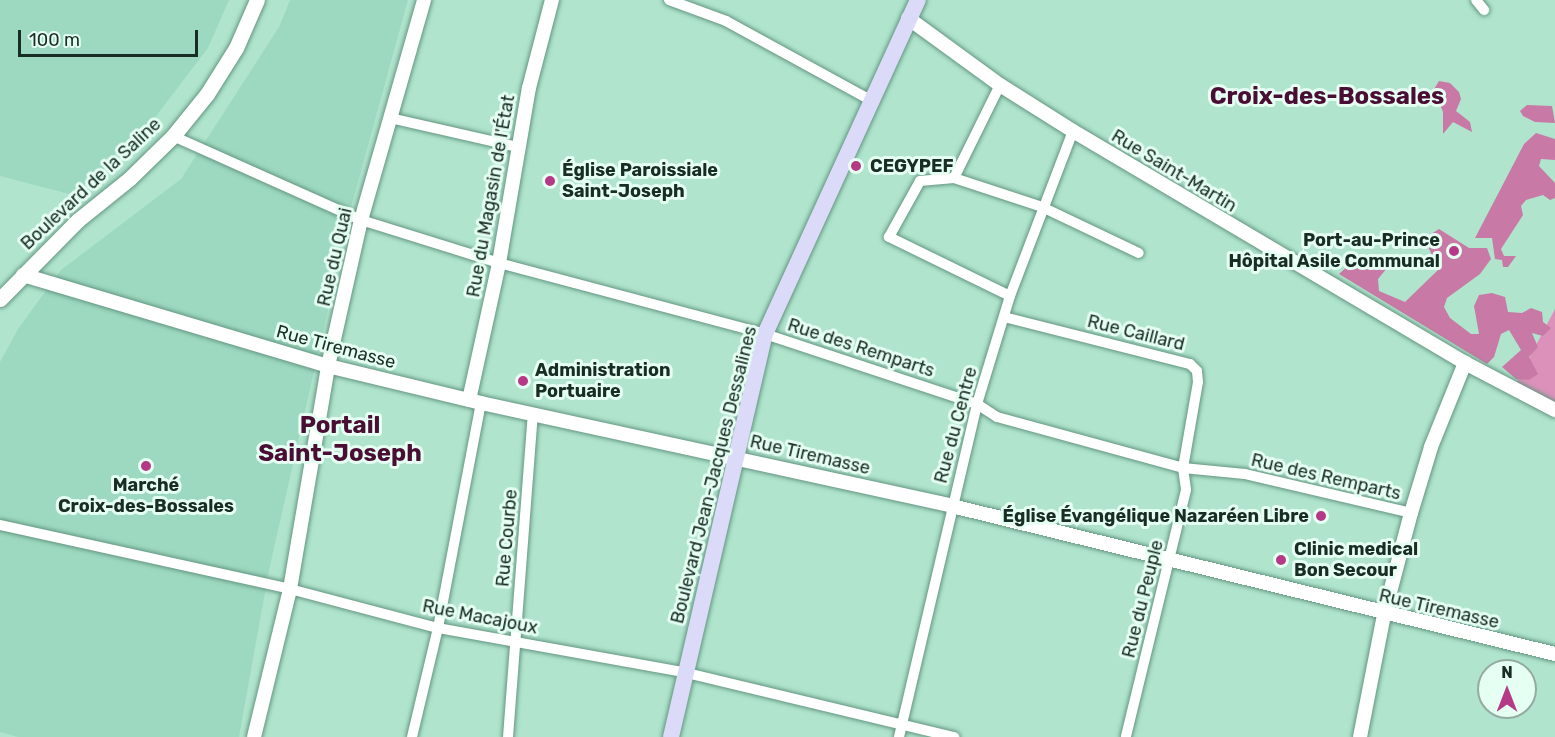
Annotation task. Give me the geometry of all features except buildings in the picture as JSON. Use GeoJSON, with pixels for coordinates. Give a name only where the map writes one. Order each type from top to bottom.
{"type":"FeatureCollection","features":[{"type":"Feature","properties":{"kind":"main road","name":"Boulevard de la Saline"},"geometry":{"type":"LineString","coordinates":[[0,299],[172,136],[207,94],[236,48],[257,0]]}},
{"type":"Feature","properties":{"kind":"main road","name":"Boulevard Jean-Jacques Dessalines"},"geometry":{"type":"LineString","coordinates":[[671,737],[765,334],[874,102],[908,18],[918,0]]}},
{"type":"Feature","properties":{"kind":"street","name":"Rue du Quai"},"geometry":{"type":"LineString","coordinates":[[254,737],[290,590],[328,366],[361,220],[424,0]]}},
{"type":"Feature","properties":{"kind":"street","name":"Rue du Magasin de l'État"},"geometry":{"type":"LineString","coordinates":[[475,401],[518,147],[552,0]]}},
{"type":"Feature","properties":{"kind":"street"},"geometry":{"type":"LineString","coordinates":[[669,0],[726,21],[874,102]]}},
{"type":"Feature","properties":{"kind":"street"},"geometry":{"type":"LineString","coordinates":[[1476,0],[1484,10]]}},
{"type":"Feature","properties":{"kind":"street","name":"Rue Saint-Martin"},"geometry":{"type":"LineString","coordinates":[[908,18],[1000,86],[1073,131],[1465,363],[1555,410]]}},
{"type":"Feature","properties":{"kind":"street"},"geometry":{"type":"LineString","coordinates":[[954,178],[1000,86]]}},
{"type":"Feature","properties":{"kind":"street"},"geometry":{"type":"LineString","coordinates":[[390,118],[518,147]]}},
{"type":"Feature","properties":{"kind":"street","name":"Rue du Centre"},"geometry":{"type":"LineString","coordinates":[[899,737],[977,404],[1010,296],[1042,207],[1073,131]]}},
{"type":"Feature","properties":{"kind":"street","name":"Rue des Remparts"},"geometry":{"type":"LineString","coordinates":[[172,136],[361,220],[499,263],[765,334],[977,404],[997,417],[1183,468],[1245,474],[1411,513]]}},
{"type":"Feature","properties":{"kind":"street"},"geometry":{"type":"LineString","coordinates":[[1010,296],[892,241],[889,233],[920,181],[954,178],[1042,207],[1139,253]]}},
{"type":"Feature","properties":{"kind":"street","name":"Rue Tiremasse"},"geometry":{"type":"LineString","coordinates":[[23,275],[328,366],[475,401],[735,456],[952,506],[1384,615],[1555,654]]}},
{"type":"Feature","properties":{"kind":"street","name":"Rue Caillard"},"geometry":{"type":"LineString","coordinates":[[1004,316],[1190,364],[1198,382],[1183,468]]}},
{"type":"Feature","properties":{"kind":"street"},"geometry":{"type":"LineString","coordinates":[[1360,737],[1384,615],[1411,513],[1431,447],[1465,363]]}},
{"type":"Feature","properties":{"kind":"street"},"geometry":{"type":"LineString","coordinates":[[412,737],[438,628],[459,519],[475,401]]}},
{"type":"Feature","properties":{"kind":"street","name":"Rue Courbe"},"geometry":{"type":"LineString","coordinates":[[508,737],[533,414]]}},
{"type":"Feature","properties":{"kind":"street","name":"Rue du Peuple"},"geometry":{"type":"LineString","coordinates":[[1126,737],[1186,490],[1183,468]]}},
{"type":"Feature","properties":{"kind":"street","name":"Rue Macajoux"},"geometry":{"type":"LineString","coordinates":[[0,525],[290,590],[438,628],[687,673],[954,737]]}},
{"type":"Feature","properties":{"kind":"shaded area"},"geometry":{"type":"Polygon","coordinates":[[[0,0],[229,0],[208,48],[134,145],[73,195],[0,176],[0,0]]]}},
{"type":"Feature","properties":{"kind":"shaded area","name":"Marché Croix-des-Bossales"},"geometry":{"type":"Polygon","coordinates":[[[290,0],[408,0],[352,204],[269,570],[239,737],[18,737],[0,732],[0,362],[18,329],[61,270],[181,179],[279,27],[290,0]]]}},
{"type":"Feature","properties":{"kind":"shaded area"},"geometry":{"type":"Polygon","coordinates":[[[1439,81],[1450,83],[1459,92],[1461,99],[1456,111],[1470,122],[1472,132],[1453,122],[1443,134],[1443,112],[1434,89],[1439,81]]]}},
{"type":"Feature","properties":{"kind":"shaded area"},"geometry":{"type":"Polygon","coordinates":[[[1527,105],[1552,106],[1555,123],[1535,122],[1523,116],[1520,111],[1527,105]]]}},
{"type":"Feature","properties":{"kind":"shaded area"},"geometry":{"type":"Polygon","coordinates":[[[1536,133],[1555,139],[1555,160],[1541,159],[1539,166],[1555,183],[1555,198],[1550,200],[1543,195],[1526,200],[1521,206],[1523,215],[1501,249],[1504,256],[1516,256],[1508,267],[1503,267],[1502,260],[1495,259],[1492,238],[1475,238],[1524,144],[1536,133]]]}},
{"type":"Feature","properties":{"kind":"shaded area"},"geometry":{"type":"Polygon","coordinates":[[[1439,229],[1469,248],[1487,248],[1491,259],[1480,274],[1447,298],[1444,307],[1450,318],[1471,334],[1479,334],[1474,306],[1479,295],[1492,293],[1505,297],[1508,312],[1522,313],[1531,308],[1542,312],[1543,322],[1551,328],[1543,336],[1532,333],[1538,347],[1529,357],[1538,374],[1529,380],[1516,379],[1502,367],[1521,350],[1509,330],[1501,334],[1494,357],[1487,364],[1339,274],[1350,264],[1363,263],[1377,270],[1380,262],[1387,268],[1378,279],[1379,291],[1405,302],[1438,270],[1428,246],[1431,234],[1439,229]]]}},
{"type":"Feature","properties":{"kind":"shaded area"},"geometry":{"type":"Polygon","coordinates":[[[1555,309],[1555,414],[1514,387],[1555,309]]]}},
{"type":"Feature","properties":{"kind":"place","name":"CEGYPEF"},"geometry":{"type":"Point","coordinates":[856,166]}},
{"type":"Feature","properties":{"kind":"place","name":"Église Paroissiale Saint-Joseph"},"geometry":{"type":"Point","coordinates":[550,181]}},
{"type":"Feature","properties":{"kind":"place","name":"Port-au-Prince Hôpital Asile Communal"},"geometry":{"type":"Point","coordinates":[1454,251]}},
{"type":"Feature","properties":{"kind":"place","name":"Administration Portuaire"},"geometry":{"type":"Point","coordinates":[523,381]}},
{"type":"Feature","properties":{"kind":"place","name":"Marché Croix-des-Bossales"},"geometry":{"type":"Point","coordinates":[146,466]}},
{"type":"Feature","properties":{"kind":"place","name":"Église Évangélique Nazaréen Libre"},"geometry":{"type":"Point","coordinates":[1321,516]}},
{"type":"Feature","properties":{"kind":"place","name":"Clinic medical Bon Secour"},"geometry":{"type":"Point","coordinates":[1281,560]}},
{"type":"Feature","properties":{"kind":"district","name":"Croix-des-Bossales"},"geometry":{"type":"Point","coordinates":[1327,97]}},
{"type":"Feature","properties":{"kind":"district","name":"Portail Saint-Joseph"},"geometry":{"type":"Point","coordinates":[340,440]}}]}
